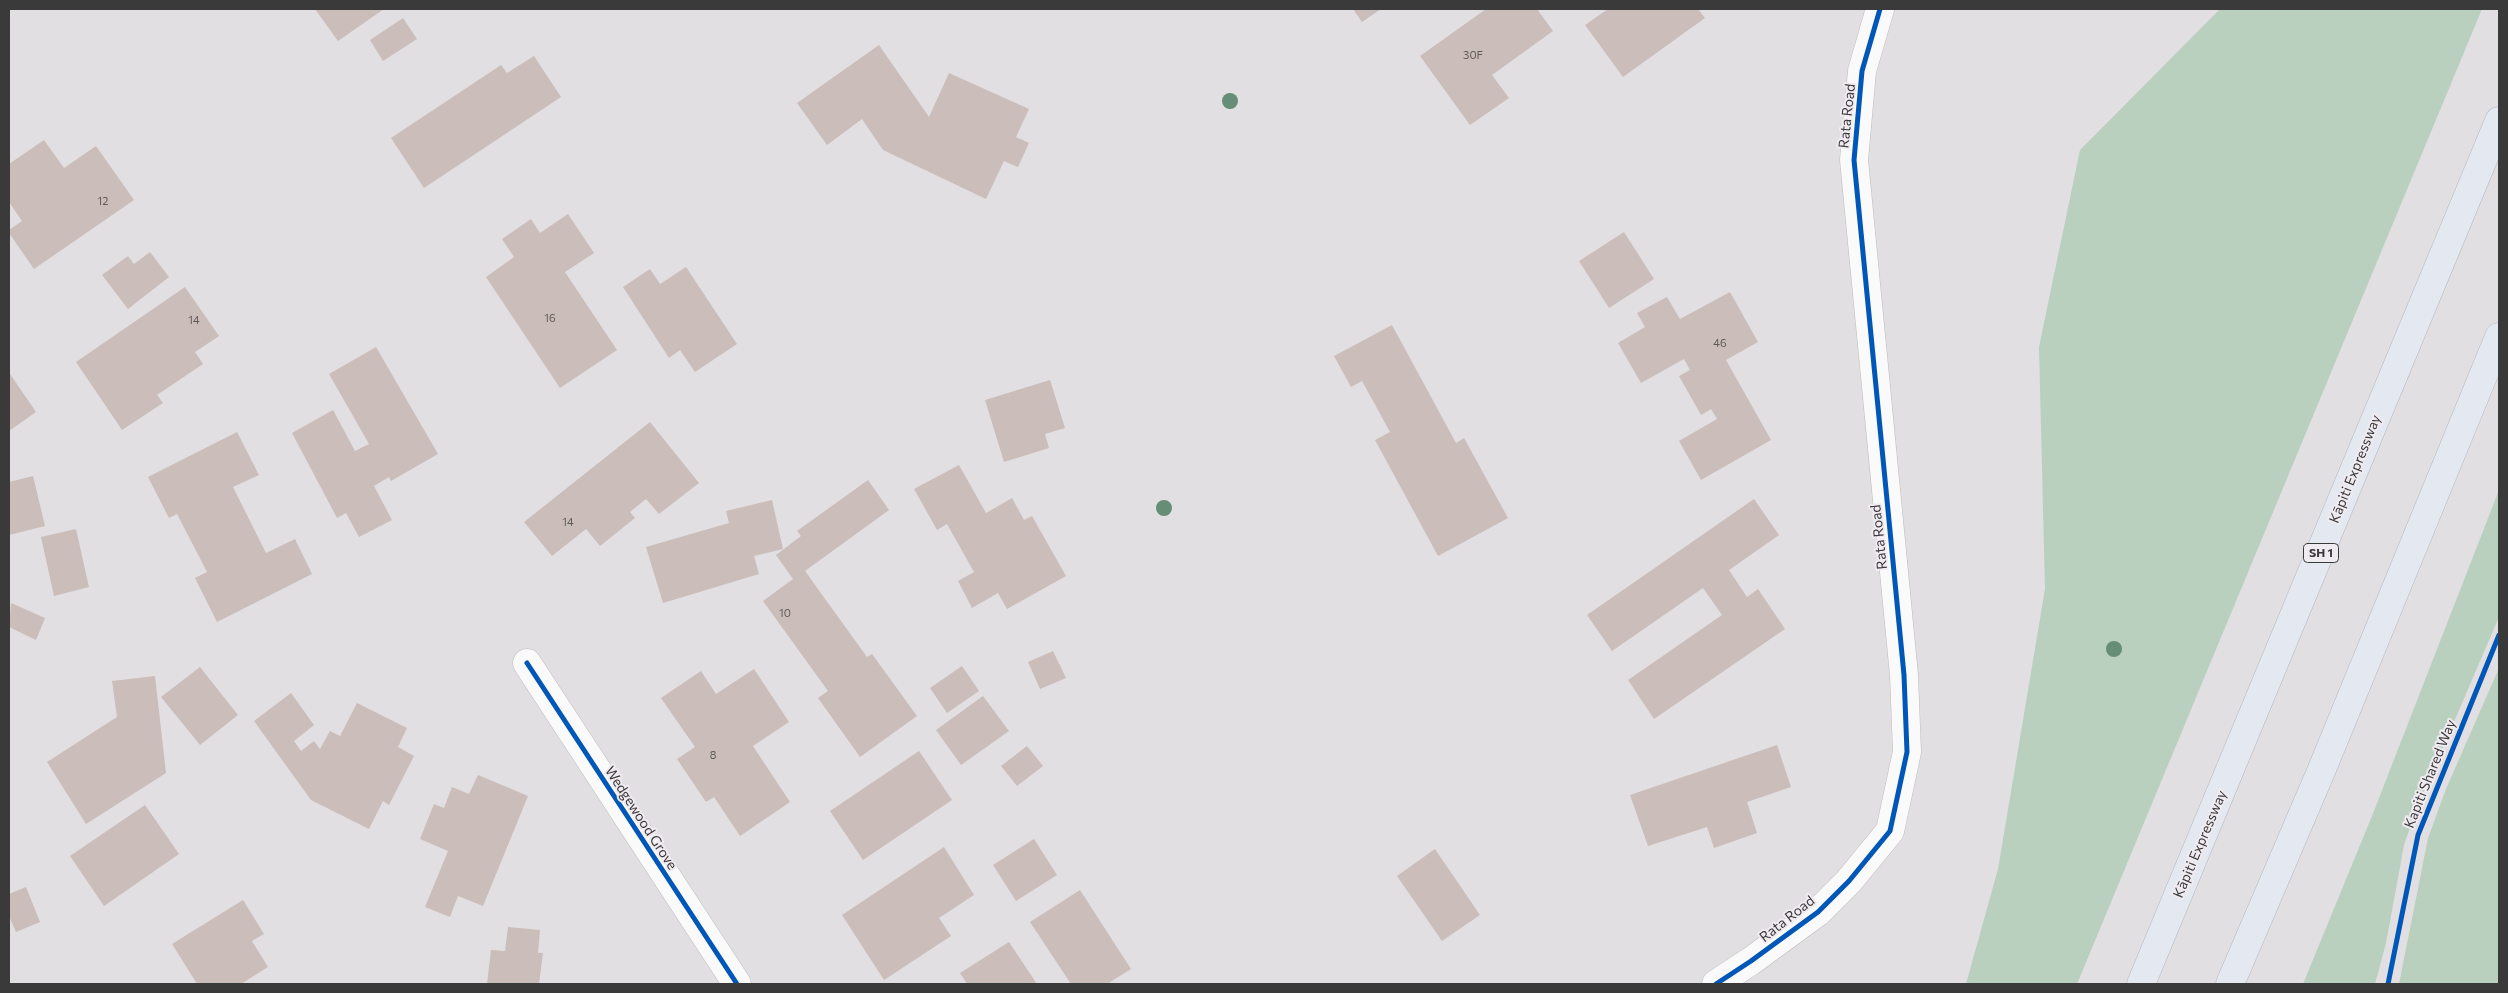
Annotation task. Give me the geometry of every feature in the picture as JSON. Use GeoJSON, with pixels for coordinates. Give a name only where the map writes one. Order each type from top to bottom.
{"type":"FeatureCollection","features":[{"type":"Feature","properties":{"kind":"highway","name":"Kāpiti Expressway"},"geometry":{"type":"LineString","coordinates":[[2141,984],[2499,121]]}},
{"type":"Feature","properties":{"kind":"highway"},"geometry":{"type":"LineString","coordinates":[[2230,984],[2322,769],[2499,337]]}},
{"type":"Feature","properties":{"kind":"street","name":"Rata Road"},"geometry":{"type":"LineString","coordinates":[[1716,984],[1751,962],[1818,912],[1855,874],[1890,831],[1907,752],[1904,675],[1854,160],[1862,71],[1880,9]]}},
{"type":"Feature","properties":{"kind":"street","name":"Wedgewood Grove"},"geometry":{"type":"LineString","coordinates":[[527,663],[736,984]]}},
{"type":"Feature","properties":{"kind":"green space"},"geometry":{"type":"Polygon","coordinates":[[[2220,9],[2482,9],[2077,984],[1966,984],[1998,869],[2045,589],[2039,347],[2080,150],[2220,9]]]}},
{"type":"Feature","properties":{"kind":"green space"},"geometry":{"type":"Polygon","coordinates":[[[2499,490],[2499,617],[2417,808],[2404,845],[2386,943],[2375,984],[2303,984],[2372,816],[2499,490]]]}},
{"type":"Feature","properties":{"kind":"green space"},"geometry":{"type":"Polygon","coordinates":[[[2499,668],[2499,984],[2399,984],[2428,838],[2446,789],[2499,668]]]}},
{"type":"Feature","properties":{"kind":"building"},"geometry":{"type":"Polygon","coordinates":[[[315,9],[384,9],[338,41],[315,9]]]}},
{"type":"Feature","properties":{"kind":"building"},"geometry":{"type":"Polygon","coordinates":[[[1353,9],[1381,9],[1362,22],[1353,9]]]}},
{"type":"Feature","properties":{"kind":"building"},"geometry":{"type":"Polygon","coordinates":[[[1486,9],[1537,9],[1553,31],[1492,75],[1509,98],[1470,125],[1420,56],[1486,9]]]}},
{"type":"Feature","properties":{"kind":"building"},"geometry":{"type":"Polygon","coordinates":[[[1608,9],[1698,9],[1705,18],[1623,77],[1585,25],[1608,9]]]}},
{"type":"Feature","properties":{"kind":"building"},"geometry":{"type":"Polygon","coordinates":[[[403,18],[417,39],[383,61],[370,40],[403,18]]]}},
{"type":"Feature","properties":{"kind":"building"},"geometry":{"type":"Polygon","coordinates":[[[879,45],[929,117],[949,73],[1029,109],[1016,137],[1029,143],[1018,167],[1004,161],[986,199],[883,150],[862,119],[827,145],[797,103],[879,45]]]}},
{"type":"Feature","properties":{"kind":"building"},"geometry":{"type":"Polygon","coordinates":[[[534,56],[561,97],[424,188],[391,138],[501,65],[507,73],[534,56]]]}},
{"type":"Feature","properties":{"kind":"building"},"geometry":{"type":"Polygon","coordinates":[[[44,140],[64,168],[96,146],[134,200],[34,269],[9,233],[9,230],[22,221],[9,202],[9,164],[44,140]]]}},
{"type":"Feature","properties":{"kind":"building"},"geometry":{"type":"Polygon","coordinates":[[[568,214],[594,253],[565,272],[617,350],[560,388],[486,277],[514,257],[502,239],[531,219],[540,233],[568,214]]]}},
{"type":"Feature","properties":{"kind":"building"},"geometry":{"type":"Polygon","coordinates":[[[1624,232],[1654,279],[1609,308],[1579,261],[1624,232]]]}},
{"type":"Feature","properties":{"kind":"building"},"geometry":{"type":"Polygon","coordinates":[[[150,252],[169,277],[128,309],[102,275],[128,256],[134,264],[150,252]]]}},
{"type":"Feature","properties":{"kind":"building"},"geometry":{"type":"Polygon","coordinates":[[[686,267],[737,344],[695,372],[680,350],[669,358],[623,287],[650,269],[660,284],[686,267]]]}},
{"type":"Feature","properties":{"kind":"building"},"geometry":{"type":"Polygon","coordinates":[[[185,287],[219,336],[195,352],[203,364],[157,395],[163,403],[122,430],[76,362],[185,287]]]}},
{"type":"Feature","properties":{"kind":"building"},"geometry":{"type":"Polygon","coordinates":[[[1730,292],[1758,342],[1726,360],[1771,440],[1701,480],[1679,441],[1717,419],[1711,409],[1701,415],[1679,376],[1690,370],[1684,359],[1641,383],[1618,343],[1645,327],[1637,313],[1667,297],[1680,319],[1730,292]]]}},
{"type":"Feature","properties":{"kind":"building"},"geometry":{"type":"Polygon","coordinates":[[[1392,325],[1456,443],[1464,438],[1508,518],[1438,556],[1375,440],[1390,432],[1362,381],[1351,387],[1334,356],[1392,325]]]}},
{"type":"Feature","properties":{"kind":"building"},"geometry":{"type":"Polygon","coordinates":[[[376,347],[438,454],[391,481],[389,477],[374,486],[392,520],[359,537],[346,513],[337,518],[292,433],[333,410],[355,451],[369,444],[329,374],[376,347]]]}},
{"type":"Feature","properties":{"kind":"building"},"geometry":{"type":"Polygon","coordinates":[[[9,375],[36,412],[9,431],[9,375]]]}},
{"type":"Feature","properties":{"kind":"building"},"geometry":{"type":"Polygon","coordinates":[[[1050,380],[1065,428],[1045,434],[1049,448],[1004,462],[985,400],[1050,380]]]}},
{"type":"Feature","properties":{"kind":"building"},"geometry":{"type":"Polygon","coordinates":[[[650,422],[699,483],[659,514],[646,499],[630,512],[635,518],[600,546],[586,529],[552,556],[524,522],[650,422]]]}},
{"type":"Feature","properties":{"kind":"building"},"geometry":{"type":"Polygon","coordinates":[[[237,432],[259,475],[233,487],[266,553],[295,539],[312,574],[217,622],[195,578],[207,572],[177,514],[169,518],[148,477],[237,432]]]}},
{"type":"Feature","properties":{"kind":"building"},"geometry":{"type":"Polygon","coordinates":[[[959,465],[986,513],[1012,498],[1024,520],[1032,516],[1066,576],[1007,609],[998,593],[972,608],[958,581],[974,572],[947,524],[937,530],[914,489],[959,465]]]}},
{"type":"Feature","properties":{"kind":"building"},"geometry":{"type":"Polygon","coordinates":[[[33,476],[45,526],[9,535],[9,482],[33,476]]]}},
{"type":"Feature","properties":{"kind":"building"},"geometry":{"type":"Polygon","coordinates":[[[868,480],[889,510],[805,571],[867,657],[872,654],[917,716],[860,757],[818,698],[828,691],[763,601],[793,579],[776,555],[801,536],[797,531],[868,480]]]}},
{"type":"Feature","properties":{"kind":"building"},"geometry":{"type":"Polygon","coordinates":[[[1754,499],[1779,535],[1729,570],[1747,597],[1758,589],[1785,629],[1654,719],[1628,680],[1722,615],[1703,588],[1612,651],[1587,615],[1754,499]]]}},
{"type":"Feature","properties":{"kind":"building"},"geometry":{"type":"Polygon","coordinates":[[[772,500],[783,549],[754,556],[759,574],[663,603],[646,547],[729,523],[726,511],[772,500]]]}},
{"type":"Feature","properties":{"kind":"building"},"geometry":{"type":"Polygon","coordinates":[[[76,529],[89,587],[54,596],[41,537],[76,529]]]}},
{"type":"Feature","properties":{"kind":"building"},"geometry":{"type":"Polygon","coordinates":[[[11,603],[45,618],[36,640],[9,627],[11,603]]]}},
{"type":"Feature","properties":{"kind":"building"},"geometry":{"type":"Polygon","coordinates":[[[1053,651],[1066,678],[1040,689],[1028,662],[1053,651]]]}},
{"type":"Feature","properties":{"kind":"building"},"geometry":{"type":"Polygon","coordinates":[[[962,666],[979,691],[947,713],[930,688],[962,666]]]}},
{"type":"Feature","properties":{"kind":"building"},"geometry":{"type":"Polygon","coordinates":[[[200,667],[238,715],[200,745],[161,697],[200,667]]]}},
{"type":"Feature","properties":{"kind":"building"},"geometry":{"type":"Polygon","coordinates":[[[754,669],[789,722],[753,746],[790,802],[740,836],[714,797],[706,802],[677,759],[695,747],[661,698],[701,671],[716,694],[754,669]]]}},
{"type":"Feature","properties":{"kind":"building"},"geometry":{"type":"Polygon","coordinates":[[[155,676],[166,773],[86,824],[47,762],[117,717],[112,681],[155,676]]]}},
{"type":"Feature","properties":{"kind":"building"},"geometry":{"type":"Polygon","coordinates":[[[291,693],[314,725],[294,741],[301,751],[314,741],[320,749],[330,731],[340,736],[357,703],[407,728],[398,747],[414,756],[389,805],[383,801],[369,829],[311,800],[254,721],[291,693]]]}},
{"type":"Feature","properties":{"kind":"building"},"geometry":{"type":"Polygon","coordinates":[[[983,696],[1009,731],[961,765],[936,730],[983,696]]]}},
{"type":"Feature","properties":{"kind":"building"},"geometry":{"type":"Polygon","coordinates":[[[1777,745],[1791,787],[1747,802],[1757,833],[1714,848],[1707,827],[1648,846],[1630,795],[1777,745]]]}},
{"type":"Feature","properties":{"kind":"building"},"geometry":{"type":"Polygon","coordinates":[[[1027,746],[1043,766],[1017,786],[1001,766],[1027,746]]]}},
{"type":"Feature","properties":{"kind":"building"},"geometry":{"type":"Polygon","coordinates":[[[919,751],[952,800],[863,860],[830,811],[919,751]]]}},
{"type":"Feature","properties":{"kind":"building"},"geometry":{"type":"Polygon","coordinates":[[[478,775],[528,796],[483,906],[458,896],[450,917],[425,907],[448,851],[420,839],[434,804],[444,808],[452,787],[469,794],[478,775]]]}},
{"type":"Feature","properties":{"kind":"building"},"geometry":{"type":"Polygon","coordinates":[[[145,805],[179,854],[104,906],[70,856],[145,805]]]}},
{"type":"Feature","properties":{"kind":"building"},"geometry":{"type":"Polygon","coordinates":[[[1034,839],[1057,875],[1016,901],[993,865],[1034,839]]]}},
{"type":"Feature","properties":{"kind":"building"},"geometry":{"type":"Polygon","coordinates":[[[944,847],[974,895],[939,918],[951,936],[884,980],[842,915],[944,847]]]}},
{"type":"Feature","properties":{"kind":"building"},"geometry":{"type":"Polygon","coordinates":[[[1435,849],[1480,915],[1442,941],[1397,876],[1435,849]]]}},
{"type":"Feature","properties":{"kind":"building"},"geometry":{"type":"Polygon","coordinates":[[[26,887],[40,922],[16,932],[9,916],[9,894],[26,887]]]}},
{"type":"Feature","properties":{"kind":"building"},"geometry":{"type":"Polygon","coordinates":[[[1080,890],[1131,969],[1107,984],[1071,984],[1030,922],[1080,890]]]}},
{"type":"Feature","properties":{"kind":"building"},"geometry":{"type":"Polygon","coordinates":[[[243,900],[264,934],[252,941],[268,967],[241,984],[197,984],[172,944],[243,900]]]}},
{"type":"Feature","properties":{"kind":"building"},"geometry":{"type":"Polygon","coordinates":[[[508,927],[540,930],[538,953],[543,953],[539,984],[487,984],[491,950],[505,951],[508,927]]]}},
{"type":"Feature","properties":{"kind":"building"},"geometry":{"type":"Polygon","coordinates":[[[1009,942],[1037,984],[967,984],[960,973],[1009,942]]]}},
{"type":"Feature","properties":{"kind":"cycle path"},"geometry":{"type":"LineString","coordinates":[[1716,984],[1818,912],[1849,881],[1890,831],[1907,752],[1904,675],[1854,160],[1862,71],[1880,9]]}},
{"type":"Feature","properties":{"kind":"cycle path","name":"Kapiti Shared Way"},"geometry":{"type":"LineString","coordinates":[[2388,984],[2418,835],[2499,635]]}},
{"type":"Feature","properties":{"kind":"cycle path"},"geometry":{"type":"LineString","coordinates":[[527,663],[737,984]]}}]}
